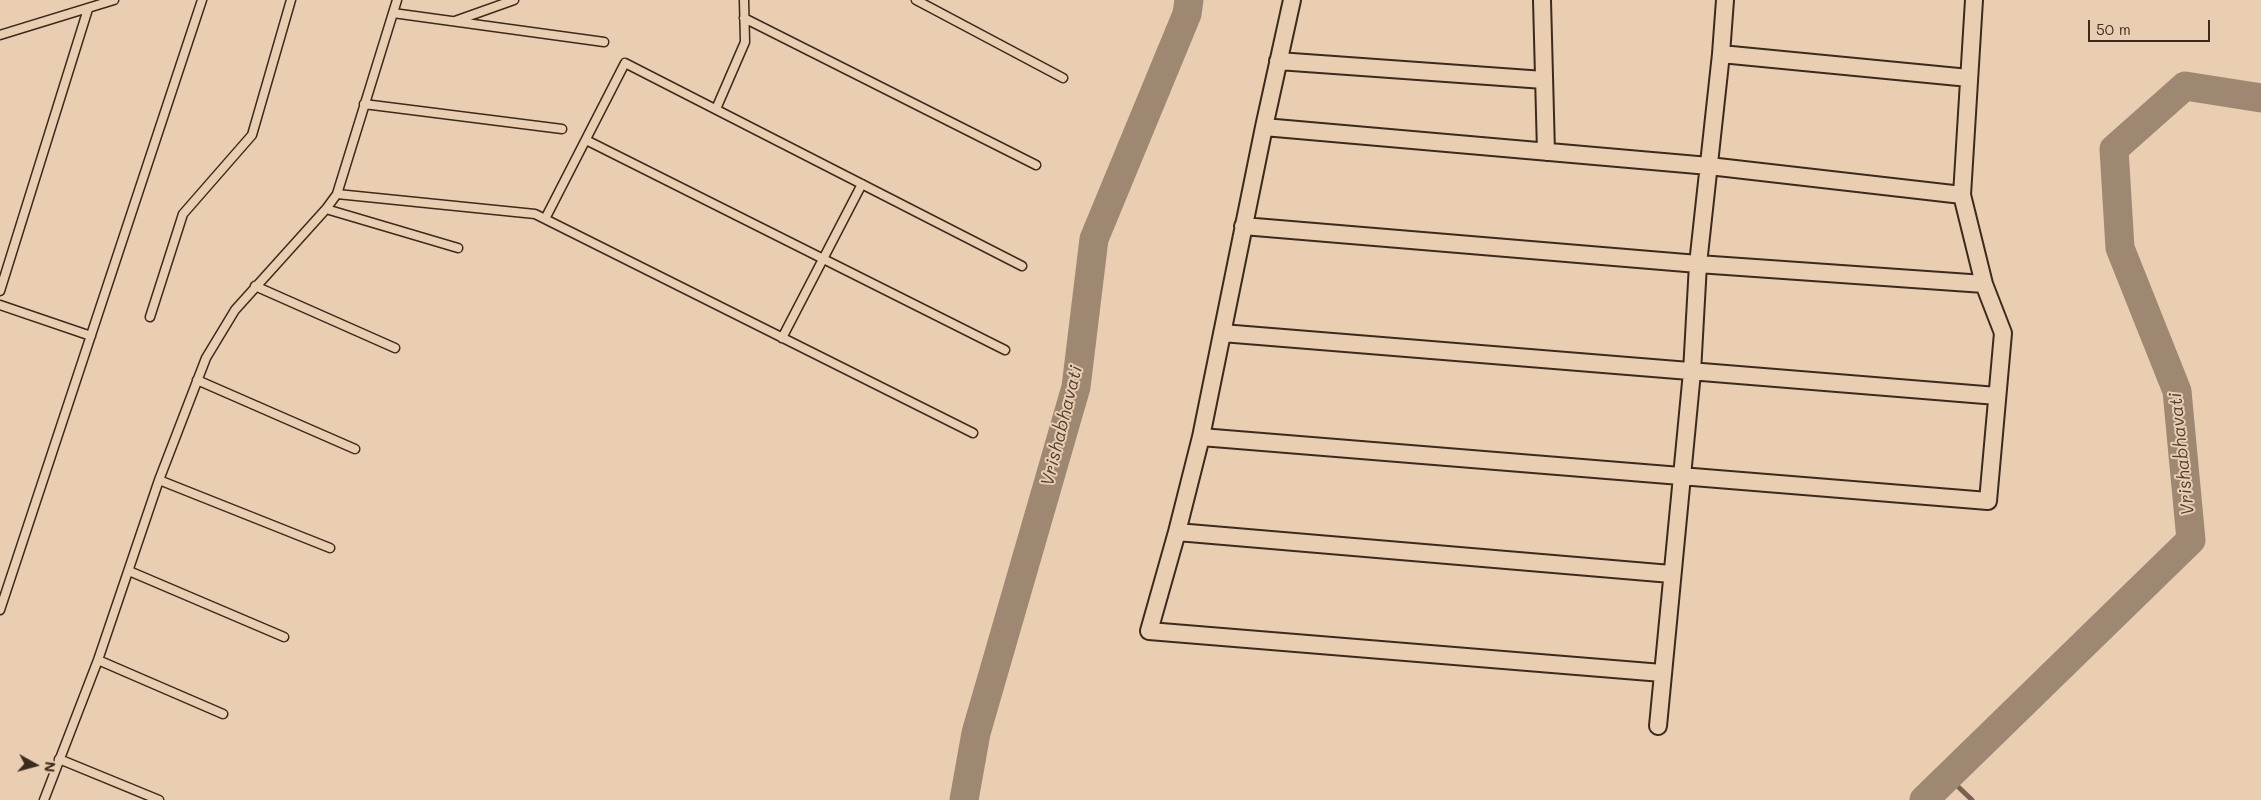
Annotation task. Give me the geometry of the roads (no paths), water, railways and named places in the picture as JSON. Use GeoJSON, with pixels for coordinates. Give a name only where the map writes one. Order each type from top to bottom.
{"type":"FeatureCollection","features":[{"type":"Feature","properties":{"kind":"street"},"geometry":{"type":"LineString","coordinates":[[1292,0],[1243,226],[1201,437],[1177,532],[1148,631],[1662,674]]}},
{"type":"Feature","properties":{"kind":"street"},"geometry":{"type":"LineString","coordinates":[[1542,0],[1546,152]]}},
{"type":"Feature","properties":{"kind":"street"},"geometry":{"type":"LineString","coordinates":[[1658,726],[1680,476],[1692,372],[1698,264],[1721,54],[1725,0]]}},
{"type":"Feature","properties":{"kind":"street"},"geometry":{"type":"LineString","coordinates":[[1201,437],[1988,501],[2003,333],[1984,284],[1962,194],[1974,0]]}},
{"type":"Feature","properties":{"kind":"street"},"geometry":{"type":"LineString","coordinates":[[1721,54],[1969,78]]}},
{"type":"Feature","properties":{"kind":"street"},"geometry":{"type":"LineString","coordinates":[[1278,61],[1544,80]]}},
{"type":"Feature","properties":{"kind":"street"},"geometry":{"type":"LineString","coordinates":[[1264,126],[1709,166],[1962,194]]}},
{"type":"Feature","properties":{"kind":"street"},"geometry":{"type":"LineString","coordinates":[[1243,226],[1698,264],[1984,284]]}},
{"type":"Feature","properties":{"kind":"street"},"geometry":{"type":"LineString","coordinates":[[1222,332],[1997,396]]}},
{"type":"Feature","properties":{"kind":"street"},"geometry":{"type":"LineString","coordinates":[[1177,532],[1671,574]]}},
{"type":"Feature","properties":{"kind":"lane"},"geometry":{"type":"LineString","coordinates":[[0,35],[114,0]]}},
{"type":"Feature","properties":{"kind":"lane"},"geometry":{"type":"LineString","coordinates":[[0,610],[202,0]]}},
{"type":"Feature","properties":{"kind":"lane"},"geometry":{"type":"LineString","coordinates":[[150,316],[183,214],[252,135],[291,0]]}},
{"type":"Feature","properties":{"kind":"lane"},"geometry":{"type":"LineString","coordinates":[[44,800],[98,660],[130,571],[159,480],[206,358],[235,310],[326,209],[337,194],[397,0]]}},
{"type":"Feature","properties":{"kind":"lane"},"geometry":{"type":"LineString","coordinates":[[453,21],[514,0]]}},
{"type":"Feature","properties":{"kind":"lane"},"geometry":{"type":"LineString","coordinates":[[716,109],[745,42],[744,0]]}},
{"type":"Feature","properties":{"kind":"lane"},"geometry":{"type":"LineString","coordinates":[[916,0],[1063,78]]}},
{"type":"Feature","properties":{"kind":"lane"},"geometry":{"type":"LineString","coordinates":[[0,291],[88,9]]}},
{"type":"Feature","properties":{"kind":"lane"},"geometry":{"type":"LineString","coordinates":[[393,13],[604,42]]}},
{"type":"Feature","properties":{"kind":"lane"},"geometry":{"type":"LineString","coordinates":[[744,18],[1036,166]]}},
{"type":"Feature","properties":{"kind":"lane"},"geometry":{"type":"LineString","coordinates":[[545,220],[625,62],[1022,266]]}},
{"type":"Feature","properties":{"kind":"lane"},"geometry":{"type":"LineString","coordinates":[[364,104],[562,129]]}},
{"type":"Feature","properties":{"kind":"lane"},"geometry":{"type":"LineString","coordinates":[[586,140],[1005,350]]}},
{"type":"Feature","properties":{"kind":"lane"},"geometry":{"type":"LineString","coordinates":[[782,338],[862,184]]}},
{"type":"Feature","properties":{"kind":"lane"},"geometry":{"type":"LineString","coordinates":[[337,194],[535,214],[973,433]]}},
{"type":"Feature","properties":{"kind":"lane"},"geometry":{"type":"LineString","coordinates":[[326,209],[458,248]]}},
{"type":"Feature","properties":{"kind":"lane"},"geometry":{"type":"LineString","coordinates":[[255,286],[395,348]]}},
{"type":"Feature","properties":{"kind":"lane"},"geometry":{"type":"LineString","coordinates":[[0,305],[91,336]]}},
{"type":"Feature","properties":{"kind":"lane"},"geometry":{"type":"LineString","coordinates":[[197,380],[355,449]]}},
{"type":"Feature","properties":{"kind":"lane"},"geometry":{"type":"LineString","coordinates":[[159,480],[330,548]]}},
{"type":"Feature","properties":{"kind":"lane"},"geometry":{"type":"LineString","coordinates":[[130,571],[284,637]]}},
{"type":"Feature","properties":{"kind":"lane"},"geometry":{"type":"LineString","coordinates":[[98,660],[224,714]]}},
{"type":"Feature","properties":{"kind":"lane"},"geometry":{"type":"LineString","coordinates":[[59,759],[160,800]]}},
{"type":"Feature","properties":{"kind":"waterway","name":"Vrishabhavati"},"geometry":{"type":"LineString","coordinates":[[964,800],[976,733],[1076,387],[1094,239],[1187,14],[1189,0]]}},
{"type":"Feature","properties":{"kind":"waterway","name":"Vrishabhavati"},"geometry":{"type":"LineString","coordinates":[[1924,800],[2191,540],[2177,391],[2120,248],[2114,149],[2185,86],[2261,98]]}},
{"type":"Feature","properties":{"kind":"waterway"},"geometry":{"type":"LineString","coordinates":[[1948,777],[1972,800]]}}]}
